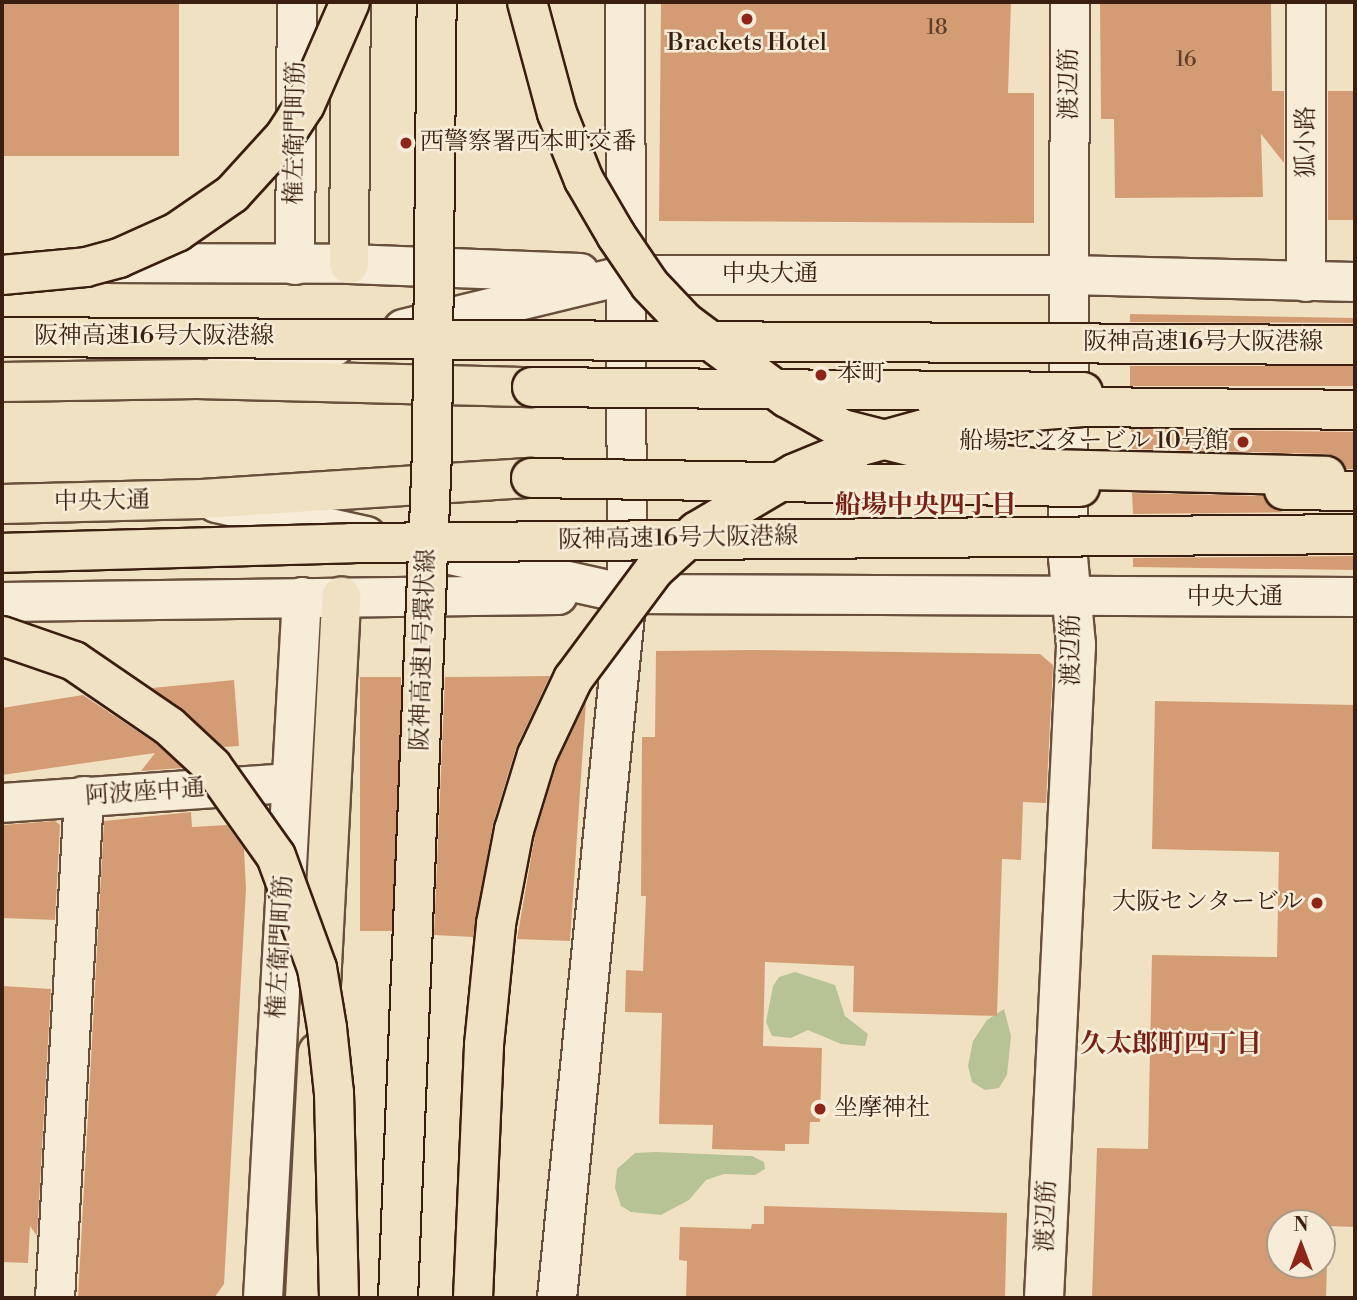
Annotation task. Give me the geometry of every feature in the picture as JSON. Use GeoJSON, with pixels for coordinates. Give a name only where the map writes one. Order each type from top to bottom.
{"type":"FeatureCollection","features":[{"type":"Feature","properties":{"kind":"main road"},"geometry":{"type":"LineString","coordinates":[[349,264],[350,2]]}},
{"type":"Feature","properties":{"kind":"main road"},"geometry":{"type":"LineString","coordinates":[[2,275],[86,267],[118,258],[177,232],[232,194],[284,137],[305,104],[350,2]]}},
{"type":"Feature","properties":{"kind":"main road","name":"阪神高速1号環状線"},"geometry":{"type":"LineString","coordinates":[[398,1298],[432,450],[437,2]]}},
{"type":"Feature","properties":{"kind":"main road"},"geometry":{"type":"LineString","coordinates":[[527,2],[556,113],[583,180],[616,235],[650,285],[685,322],[787,398],[842,429],[972,462],[1046,469],[1355,476]]}},
{"type":"Feature","properties":{"kind":"main road","name":"阪神高速16号大阪港線"},"geometry":{"type":"LineString","coordinates":[[2,337],[1355,345]]}},
{"type":"Feature","properties":{"kind":"main road","name":"中央大通"},"geometry":{"type":"LineString","coordinates":[[2,382],[197,379],[532,387],[1355,395]]}},
{"type":"Feature","properties":{"kind":"main road"},"geometry":{"type":"LineString","coordinates":[[472,1298],[484,1045],[496,923],[514,830],[537,755],[572,679],[654,570],[697,531],[794,473],[858,447],[931,427],[1007,413],[1083,407],[1355,410]]}},
{"type":"Feature","properties":{"kind":"main road","name":"中央大通"},"geometry":{"type":"LineString","coordinates":[[2,504],[202,499],[531,478],[1355,491]]}},
{"type":"Feature","properties":{"kind":"main road","name":"阪神高速16号大阪港線"},"geometry":{"type":"LineString","coordinates":[[2,553],[351,543],[1355,534]]}},
{"type":"Feature","properties":{"kind":"main road"},"geometry":{"type":"LineString","coordinates":[[305,1298],[341,597]]}},
{"type":"Feature","properties":{"kind":"main road"},"geometry":{"type":"LineString","coordinates":[[2,636],[74,662],[169,726],[212,766],[276,856],[317,968],[327,1028],[334,1093],[339,1298]]}},
{"type":"Feature","properties":{"kind":"street","name":"権左衛門町筋"},"geometry":{"type":"LineString","coordinates":[[295,265],[297,2]]}},
{"type":"Feature","properties":{"kind":"street"},"geometry":{"type":"LineString","coordinates":[[557,1298],[627,594],[625,2]]}},
{"type":"Feature","properties":{"kind":"street","name":"渡辺筋"},"geometry":{"type":"LineString","coordinates":[[1044,1298],[1076,645],[1072,598],[1067,275],[1070,2]]}},
{"type":"Feature","properties":{"kind":"street","name":"狐小路"},"geometry":{"type":"LineString","coordinates":[[1306,2],[1306,282]]}},
{"type":"Feature","properties":{"kind":"street"},"geometry":{"type":"LineString","coordinates":[[2,263],[349,264],[627,275]]}},
{"type":"Feature","properties":{"kind":"street","name":"中央大通"},"geometry":{"type":"LineString","coordinates":[[197,379],[627,275],[1067,275],[1355,282]]}},
{"type":"Feature","properties":{"kind":"street","name":"中央大通"},"geometry":{"type":"LineString","coordinates":[[202,499],[627,594],[1072,598],[1355,597]]}},
{"type":"Feature","properties":{"kind":"street"},"geometry":{"type":"LineString","coordinates":[[2,602],[627,594]]}},
{"type":"Feature","properties":{"kind":"street","name":"権左衛門町筋"},"geometry":{"type":"LineString","coordinates":[[263,1298],[289,783],[302,597]]}},
{"type":"Feature","properties":{"kind":"street","name":"阿波座中通"},"geometry":{"type":"LineString","coordinates":[[2,803],[289,783]]}},
{"type":"Feature","properties":{"kind":"street"},"geometry":{"type":"LineString","coordinates":[[55,1298],[84,796]]}},
{"type":"Feature","properties":{"kind":"green space"},"geometry":{"type":"Polygon","coordinates":[[[795,972],[835,985],[845,1016],[868,1034],[865,1046],[841,1044],[808,1030],[791,1038],[772,1036],[766,1022],[773,986],[779,977],[795,972]]]}},
{"type":"Feature","properties":{"kind":"green space"},"geometry":{"type":"Polygon","coordinates":[[[1004,1009],[1011,1036],[1007,1075],[999,1088],[985,1090],[972,1082],[968,1066],[973,1041],[987,1020],[1004,1009]]]}},
{"type":"Feature","properties":{"kind":"green space"},"geometry":{"type":"Polygon","coordinates":[[[635,1153],[752,1156],[764,1162],[765,1169],[755,1175],[724,1174],[706,1180],[689,1200],[661,1215],[631,1212],[621,1206],[615,1188],[617,1169],[635,1153]]]}},
{"type":"Feature","properties":{"kind":"building"},"geometry":{"type":"Polygon","coordinates":[[[2,2],[179,2],[179,156],[2,156],[2,2]]]}},
{"type":"Feature","properties":{"kind":"building"},"geometry":{"type":"Polygon","coordinates":[[[661,2],[1011,2],[1008,93],[1034,93],[1034,223],[659,221],[661,2]]]}},
{"type":"Feature","properties":{"kind":"building"},"geometry":{"type":"Polygon","coordinates":[[[1100,2],[1271,2],[1272,91],[1284,91],[1284,163],[1261,134],[1263,197],[1115,198],[1114,119],[1101,119],[1100,2]]]}},
{"type":"Feature","properties":{"kind":"building"},"geometry":{"type":"Polygon","coordinates":[[[1328,91],[1355,91],[1355,220],[1328,220],[1328,91]]]}},
{"type":"Feature","properties":{"kind":"building"},"geometry":{"type":"Polygon","coordinates":[[[1130,314],[1355,318],[1355,323],[1130,322],[1130,314]]]}},
{"type":"Feature","properties":{"kind":"building"},"geometry":{"type":"Polygon","coordinates":[[[1130,366],[1355,366],[1355,386],[1130,386],[1130,366]]]}},
{"type":"Feature","properties":{"kind":"building"},"geometry":{"type":"Polygon","coordinates":[[[1131,429],[1355,432],[1355,469],[1346,469],[1338,458],[1327,454],[1132,449],[1131,429]]]}},
{"type":"Feature","properties":{"kind":"building"},"geometry":{"type":"Polygon","coordinates":[[[1132,493],[1264,496],[1272,508],[1283,512],[1322,512],[1133,514],[1132,493]]]}},
{"type":"Feature","properties":{"kind":"building"},"geometry":{"type":"Polygon","coordinates":[[[1355,556],[1355,570],[1133,567],[1133,558],[1355,556]]]}},
{"type":"Feature","properties":{"kind":"building"},"geometry":{"type":"Polygon","coordinates":[[[656,651],[1040,654],[1053,665],[1046,803],[1023,802],[1021,860],[1002,859],[997,1016],[853,1012],[854,966],[765,962],[763,1046],[822,1048],[820,1122],[810,1122],[809,1144],[785,1144],[785,1151],[712,1149],[713,1125],[659,1124],[662,1013],[625,1012],[626,970],[643,971],[646,896],[641,896],[642,737],[655,737],[656,651]]]}},
{"type":"Feature","properties":{"kind":"building"},"geometry":{"type":"Polygon","coordinates":[[[550,676],[516,748],[493,824],[473,937],[434,935],[445,677],[550,676]]]}},
{"type":"Feature","properties":{"kind":"building"},"geometry":{"type":"Polygon","coordinates":[[[360,677],[401,677],[401,931],[360,931],[360,677]]]}},
{"type":"Feature","properties":{"kind":"building"},"geometry":{"type":"Polygon","coordinates":[[[234,680],[239,746],[224,747],[152,688],[234,680]]]}},
{"type":"Feature","properties":{"kind":"building"},"geometry":{"type":"Polygon","coordinates":[[[83,695],[155,743],[183,768],[141,771],[155,753],[2,775],[2,708],[83,695]]]}},
{"type":"Feature","properties":{"kind":"building","name":"大阪センタービル"},"geometry":{"type":"Polygon","coordinates":[[[1155,701],[1355,705],[1355,1227],[1336,1226],[1336,1209],[1266,1209],[1266,1279],[1327,1279],[1326,1298],[1092,1298],[1097,1148],[1148,1149],[1152,955],[1277,957],[1279,852],[1152,849],[1155,701]]]}},
{"type":"Feature","properties":{"kind":"building"},"geometry":{"type":"Polygon","coordinates":[[[586,702],[570,941],[517,939],[535,835],[557,763],[586,702]]]}},
{"type":"Feature","properties":{"kind":"building"},"geometry":{"type":"Polygon","coordinates":[[[191,812],[192,827],[227,825],[244,849],[246,889],[224,1284],[214,1298],[78,1298],[104,821],[191,812]]]}},
{"type":"Feature","properties":{"kind":"building"},"geometry":{"type":"Polygon","coordinates":[[[55,821],[60,825],[55,920],[2,918],[2,825],[55,821]]]}},
{"type":"Feature","properties":{"kind":"building"},"geometry":{"type":"Polygon","coordinates":[[[2,986],[51,989],[37,1236],[30,1226],[28,1263],[2,1262],[2,986]]]}},
{"type":"Feature","properties":{"kind":"building"},"geometry":{"type":"Polygon","coordinates":[[[764,1206],[1007,1213],[1005,1298],[686,1298],[687,1261],[679,1260],[680,1227],[751,1229],[752,1224],[764,1224],[764,1206]]]}},
{"type":"Feature","properties":{"kind":"place","name":"Brackets Hotel"},"geometry":{"type":"Point","coordinates":[747,19]}},
{"type":"Feature","properties":{"kind":"place","name":"西警察署西本町交番"},"geometry":{"type":"Point","coordinates":[406,143]}},
{"type":"Feature","properties":{"kind":"place","name":"本町"},"geometry":{"type":"Point","coordinates":[821,375]}},
{"type":"Feature","properties":{"kind":"place","name":"船場センタービル 10号館"},"geometry":{"type":"Point","coordinates":[1243,442]}},
{"type":"Feature","properties":{"kind":"place","name":"大阪センタービル"},"geometry":{"type":"Point","coordinates":[1317,903]}},
{"type":"Feature","properties":{"kind":"place","name":"坐摩神社"},"geometry":{"type":"Point","coordinates":[820,1109]}},
{"type":"Feature","properties":{"kind":"district","name":"船場中央四丁目"},"geometry":{"type":"Point","coordinates":[926,506]}},
{"type":"Feature","properties":{"kind":"district","name":"久太郎町四丁目"},"geometry":{"type":"Point","coordinates":[1171,1045]}}]}
